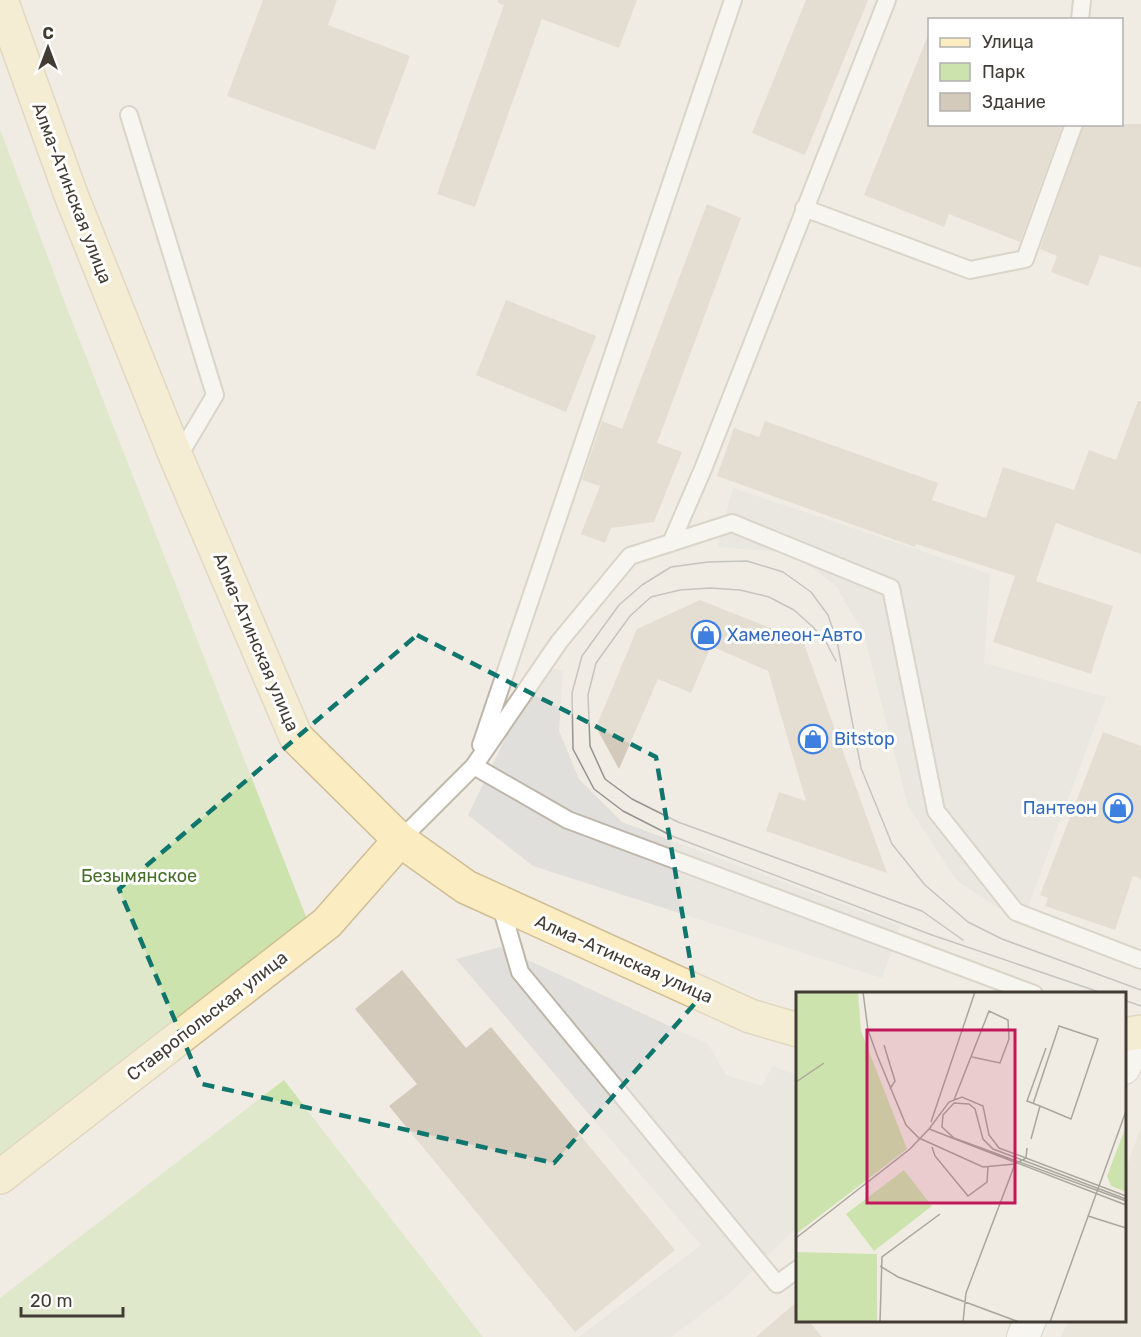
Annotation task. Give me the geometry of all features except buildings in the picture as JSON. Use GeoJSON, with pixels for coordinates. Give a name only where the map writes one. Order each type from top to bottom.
{"type":"FeatureCollection","features":[{"type":"Feature","properties":{"kind":"street","name":"Алма-Атинская улица"},"geometry":{"type":"LineString","coordinates":[[2,0],[71,195],[177,459],[296,737],[400,840],[466,887],[750,1016],[796,1029]]}},
{"type":"Feature","properties":{"kind":"street","name":"Ставропольская улица"},"geometry":{"type":"LineString","coordinates":[[0,1177],[327,923],[400,840]]}},
{"type":"Feature","properties":{"kind":"street"},"geometry":{"type":"LineString","coordinates":[[1126,1064],[1134,1033]]}},
{"type":"Feature","properties":{"kind":"street"},"geometry":{"type":"LineString","coordinates":[[1023,1337],[1029,1322]]}},
{"type":"Feature","properties":{"kind":"lane"},"geometry":{"type":"LineString","coordinates":[[474,766],[733,0]]}},
{"type":"Feature","properties":{"kind":"lane"},"geometry":{"type":"LineString","coordinates":[[671,543],[704,469],[887,0]]}},
{"type":"Feature","properties":{"kind":"lane"},"geometry":{"type":"LineString","coordinates":[[1080,18],[1082,0]]}},
{"type":"Feature","properties":{"kind":"lane"},"geometry":{"type":"LineString","coordinates":[[129,115],[215,395],[177,459]]}},
{"type":"Feature","properties":{"kind":"lane"},"geometry":{"type":"LineString","coordinates":[[804,208],[970,270],[1025,260],[1073,126]]}},
{"type":"Feature","properties":{"kind":"lane"},"geometry":{"type":"LineString","coordinates":[[400,840],[474,766],[559,642],[630,556],[732,523],[891,588],[936,812],[1016,912],[1141,960]]}},
{"type":"Feature","properties":{"kind":"lane"},"geometry":{"type":"LineString","coordinates":[[474,766],[568,820],[1031,992]]}},
{"type":"Feature","properties":{"kind":"lane"},"geometry":{"type":"LineString","coordinates":[[500,903],[520,972],[777,1284],[796,1270]]}},
{"type":"Feature","properties":{"kind":"highlighted area"},"geometry":{"type":"Polygon","coordinates":[[[417,635],[656,757],[697,1001],[554,1163],[202,1084],[119,889],[417,635]]]}},
{"type":"Feature","properties":{"kind":"shaded area"},"geometry":{"type":"Polygon","coordinates":[[[733,488],[990,574],[984,663],[1106,697],[1022,923],[957,881],[908,806],[864,635],[836,586],[792,553],[717,547],[733,488]]]}},
{"type":"Feature","properties":{"kind":"shaded area"},"geometry":{"type":"Polygon","coordinates":[[[541,665],[563,671],[559,731],[579,779],[622,822],[900,926],[882,978],[533,866],[468,815],[541,665]]]}},
{"type":"Feature","properties":{"kind":"shaded area"},"geometry":{"type":"Polygon","coordinates":[[[500,947],[708,1044],[726,1075],[762,1086],[772,1066],[796,1075],[796,1228],[731,1292],[671,1337],[579,1337],[701,1245],[456,959],[500,947]]]}},
{"type":"Feature","properties":{"kind":"shaded area"},"geometry":{"type":"Polygon","coordinates":[[[1141,1127],[1141,1337],[1061,1337],[1068,1322],[1126,1322],[1126,1168],[1141,1127]]]}},
{"type":"Feature","properties":{"kind":"green space","name":"Безымянское"},"geometry":{"type":"Polygon","coordinates":[[[0,129],[67,308],[309,924],[0,1159],[0,129]]]}},
{"type":"Feature","properties":{"kind":"green space"},"geometry":{"type":"Polygon","coordinates":[[[284,1080],[483,1337],[0,1337],[0,1298],[284,1080]]]}},
{"type":"Feature","properties":{"kind":"tram line"},"geometry":{"type":"LineString","coordinates":[[1099,992],[932,935],[672,836],[623,811],[594,789],[573,749],[572,693],[582,656],[619,605],[642,585],[671,567],[708,562],[747,561],[783,572],[811,592],[828,615],[837,641],[861,768],[892,844],[925,885],[968,922],[1002,939],[1141,990]]}},
{"type":"Feature","properties":{"kind":"tram line"},"geometry":{"type":"LineString","coordinates":[[836,661],[826,642],[813,627],[794,610],[769,597],[740,590],[710,588],[680,590],[651,597],[630,616],[596,663],[588,695],[590,746],[605,779],[632,799],[678,822],[922,911],[963,940]]}},
{"type":"Feature","properties":{"kind":"tram line"},"geometry":{"type":"LineString","coordinates":[[1126,1001],[1141,1006]]}},
{"type":"Feature","properties":{"kind":"place","name":"Хамелеон-Авто"},"geometry":{"type":"Point","coordinates":[706,635]}},
{"type":"Feature","properties":{"kind":"place","name":"Bitstop"},"geometry":{"type":"Point","coordinates":[813,739]}},
{"type":"Feature","properties":{"kind":"place","name":"Пантеон"},"geometry":{"type":"Point","coordinates":[1118,808]}}]}
